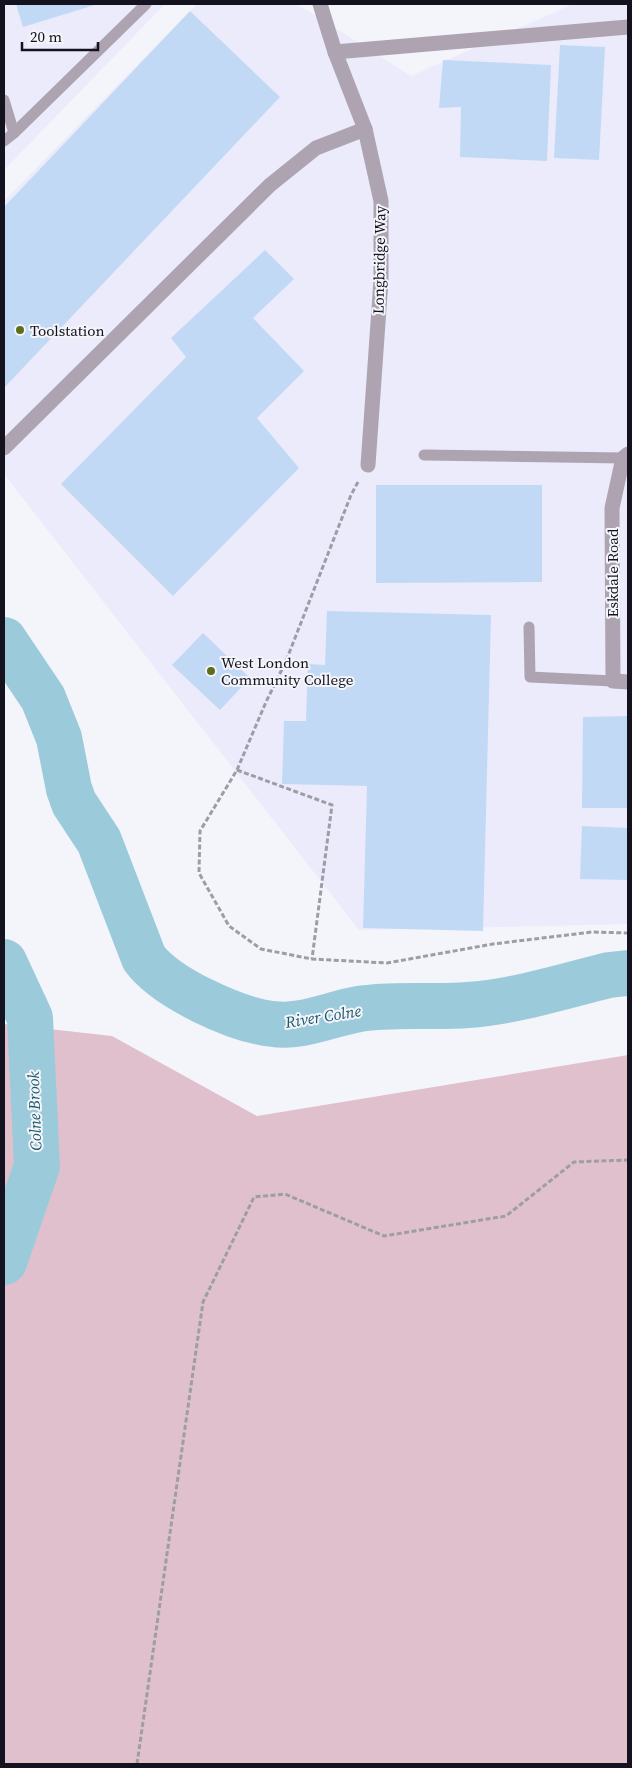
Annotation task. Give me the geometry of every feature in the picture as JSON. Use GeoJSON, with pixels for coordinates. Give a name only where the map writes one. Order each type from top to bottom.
{"type":"FeatureCollection","features":[{"type":"Feature","properties":{"kind":"street","name":"Longbridge Way"},"geometry":{"type":"LineString","coordinates":[[320,4],[335,52],[365,129],[381,201],[382,280],[368,465]]}},
{"type":"Feature","properties":{"kind":"street"},"geometry":{"type":"LineString","coordinates":[[335,52],[628,27]]}},
{"type":"Feature","properties":{"kind":"street"},"geometry":{"type":"LineString","coordinates":[[4,448],[270,186],[316,148],[365,129]]}},
{"type":"Feature","properties":{"kind":"street","name":"Eskdale Road"},"geometry":{"type":"LineString","coordinates":[[612,681],[612,508],[625,456]]}},
{"type":"Feature","properties":{"kind":"street"},"geometry":{"type":"LineString","coordinates":[[612,681],[628,682]]}},
{"type":"Feature","properties":{"kind":"lane"},"geometry":{"type":"LineString","coordinates":[[4,141],[146,4]]}},
{"type":"Feature","properties":{"kind":"lane"},"geometry":{"type":"LineString","coordinates":[[4,100],[14,133]]}},
{"type":"Feature","properties":{"kind":"lane"},"geometry":{"type":"LineString","coordinates":[[424,455],[625,456]]}},
{"type":"Feature","properties":{"kind":"lane"},"geometry":{"type":"LineString","coordinates":[[529,627],[530,677],[612,681]]}},
{"type":"Feature","properties":{"kind":"path"},"geometry":{"type":"LineString","coordinates":[[351,495],[286,661],[237,770],[200,831],[199,873],[229,926],[261,949],[312,959],[387,963],[493,944],[592,932],[628,933]]}},
{"type":"Feature","properties":{"kind":"path"},"geometry":{"type":"LineString","coordinates":[[237,770],[332,805],[312,959]]}},
{"type":"Feature","properties":{"kind":"path"},"geometry":{"type":"LineString","coordinates":[[137,1764],[203,1302],[254,1197],[285,1194],[384,1236],[506,1216],[574,1162],[628,1160]]}},
{"type":"Feature","properties":{"kind":"shaded area"},"geometry":{"type":"Polygon","coordinates":[[[4,4],[165,4],[4,170],[4,4]]]}},
{"type":"Feature","properties":{"kind":"shaded area"},"geometry":{"type":"Polygon","coordinates":[[[197,4],[297,4],[411,76],[573,4],[628,4],[628,924],[359,930],[4,474],[4,201],[197,4]]]}},
{"type":"Feature","properties":{"kind":"shaded area"},"geometry":{"type":"Polygon","coordinates":[[[4,1024],[112,1036],[257,1116],[628,1055],[628,1764],[4,1764],[4,1024]]]}},
{"type":"Feature","properties":{"kind":"building"},"geometry":{"type":"Polygon","coordinates":[[[16,4],[98,4],[23,27],[16,4]]]}},
{"type":"Feature","properties":{"kind":"building"},"geometry":{"type":"Polygon","coordinates":[[[190,11],[280,97],[4,388],[4,207],[190,11]]]}},
{"type":"Feature","properties":{"kind":"building"},"geometry":{"type":"Polygon","coordinates":[[[560,45],[605,47],[599,160],[554,158],[560,45]]]}},
{"type":"Feature","properties":{"kind":"building"},"geometry":{"type":"Polygon","coordinates":[[[443,60],[551,65],[547,161],[460,157],[461,107],[439,108],[443,60]]]}},
{"type":"Feature","properties":{"kind":"building"},"geometry":{"type":"Polygon","coordinates":[[[265,250],[294,279],[253,318],[304,371],[257,418],[299,468],[173,596],[61,484],[186,357],[171,338],[265,250]]]}},
{"type":"Feature","properties":{"kind":"building"},"geometry":{"type":"Polygon","coordinates":[[[376,485],[542,485],[542,582],[376,583],[376,485]]]}},
{"type":"Feature","properties":{"kind":"building"},"geometry":{"type":"Polygon","coordinates":[[[327,611],[491,615],[483,931],[363,928],[367,786],[282,784],[284,721],[306,721],[308,664],[325,665],[327,611]]]}},
{"type":"Feature","properties":{"kind":"building","name":"West London Community College"},"geometry":{"type":"Polygon","coordinates":[[[203,633],[250,678],[220,710],[172,665],[203,633]]]}},
{"type":"Feature","properties":{"kind":"building"},"geometry":{"type":"Polygon","coordinates":[[[628,716],[628,808],[582,808],[583,717],[628,716]]]}},
{"type":"Feature","properties":{"kind":"building"},"geometry":{"type":"Polygon","coordinates":[[[582,826],[628,828],[628,880],[580,879],[582,826]]]}},
{"type":"Feature","properties":{"kind":"waterway","name":"River Colne"},"geometry":{"type":"LineString","coordinates":[[4,640],[43,698],[59,738],[69,789],[74,803],[99,841],[144,958],[168,980],[203,1001],[240,1016],[284,1025],[373,1007],[454,1006],[503,1001],[609,975],[628,973]]}},
{"type":"Feature","properties":{"kind":"waterway","name":"Colne Brook"},"geometry":{"type":"LineString","coordinates":[[4,962],[30,1018],[37,1166],[4,1262]]}},
{"type":"Feature","properties":{"kind":"place","name":"Toolstation"},"geometry":{"type":"Point","coordinates":[20,330]}},
{"type":"Feature","properties":{"kind":"place","name":"West London Community College"},"geometry":{"type":"Point","coordinates":[211,671]}}]}
